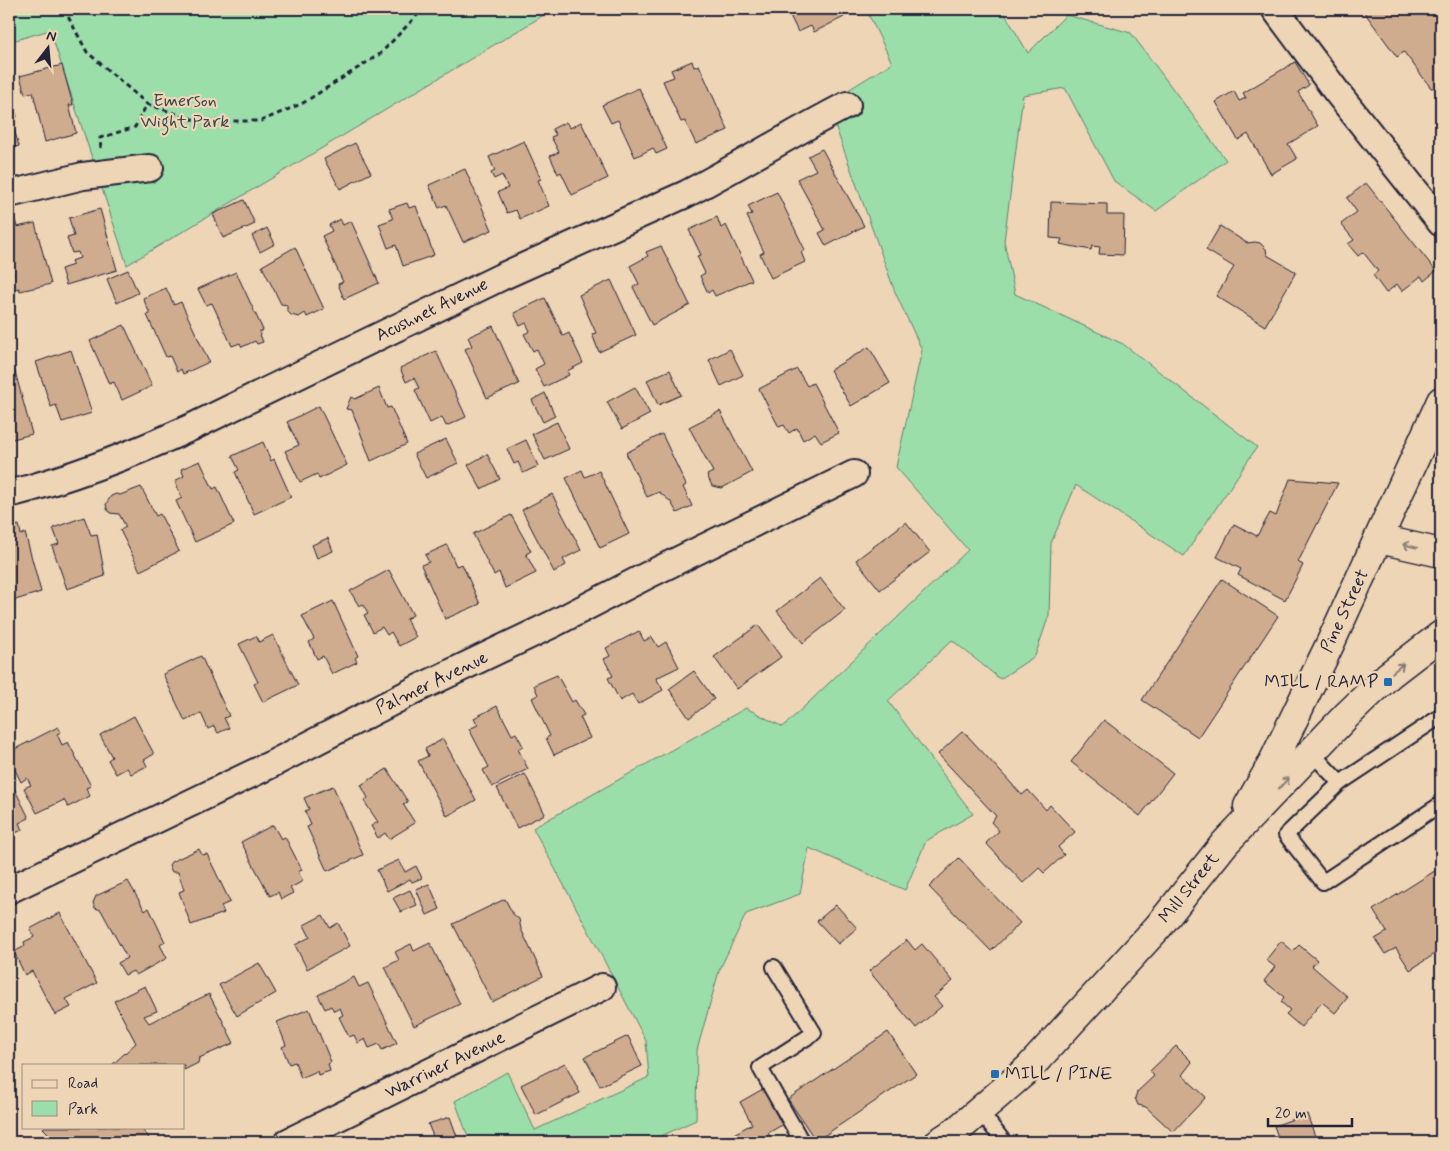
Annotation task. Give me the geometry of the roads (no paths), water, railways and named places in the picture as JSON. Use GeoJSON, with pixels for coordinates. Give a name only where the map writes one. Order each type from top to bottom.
{"type":"FeatureCollection","features":[{"type":"Feature","properties":{"kind":"street"},"geometry":{"type":"LineString","coordinates":[[1275,9],[1336,91],[1441,223]]}},
{"type":"Feature","properties":{"kind":"street","name":"Acushnet Avenue"},"geometry":{"type":"LineString","coordinates":[[9,494],[99,467],[192,427],[501,277],[686,194],[847,105]]}},
{"type":"Feature","properties":{"kind":"street"},"geometry":{"type":"LineString","coordinates":[[9,194],[82,176],[150,168]]}},
{"type":"Feature","properties":{"kind":"street","name":"Pine Street"},"geometry":{"type":"LineString","coordinates":[[1225,843],[1271,766],[1379,539],[1441,401]]}},
{"type":"Feature","properties":{"kind":"street","name":"Palmer Avenue"},"geometry":{"type":"LineString","coordinates":[[9,890],[272,764],[409,693],[555,624],[648,574],[854,474]]}},
{"type":"Feature","properties":{"kind":"street"},"geometry":{"type":"LineString","coordinates":[[1379,539],[1441,553]]}},
{"type":"Feature","properties":{"kind":"street","name":"Mill Street"},"geometry":{"type":"LineString","coordinates":[[939,1142],[956,1131],[1029,1068],[1158,927],[1225,843],[1367,695],[1439,641]]}},
{"type":"Feature","properties":{"kind":"street","name":"Warriner Avenue"},"geometry":{"type":"LineString","coordinates":[[288,1142],[602,987]]}},
{"type":"Feature","properties":{"kind":"lane"},"geometry":{"type":"LineString","coordinates":[[1441,716],[1340,783],[1286,835],[1323,882],[1441,804]]}},
{"type":"Feature","properties":{"kind":"lane"},"geometry":{"type":"LineString","coordinates":[[1312,752],[1340,783]]}},
{"type":"Feature","properties":{"kind":"lane"},"geometry":{"type":"LineString","coordinates":[[774,966],[814,1032],[760,1068],[802,1142]]}},
{"type":"Feature","properties":{"kind":"lane"},"geometry":{"type":"LineString","coordinates":[[980,1111],[1004,1142]]}},
{"type":"Feature","properties":{"kind":"place","name":"MILL / RAMP"},"geometry":{"type":"Point","coordinates":[1388,682]}},
{"type":"Feature","properties":{"kind":"place","name":"MILL / PINE"},"geometry":{"type":"Point","coordinates":[995,1074]}},
{"type":"Feature","properties":{"kind":"park label","name":"Emerson Wight Park"},"geometry":{"type":"Point","coordinates":[185,111]}}]}
